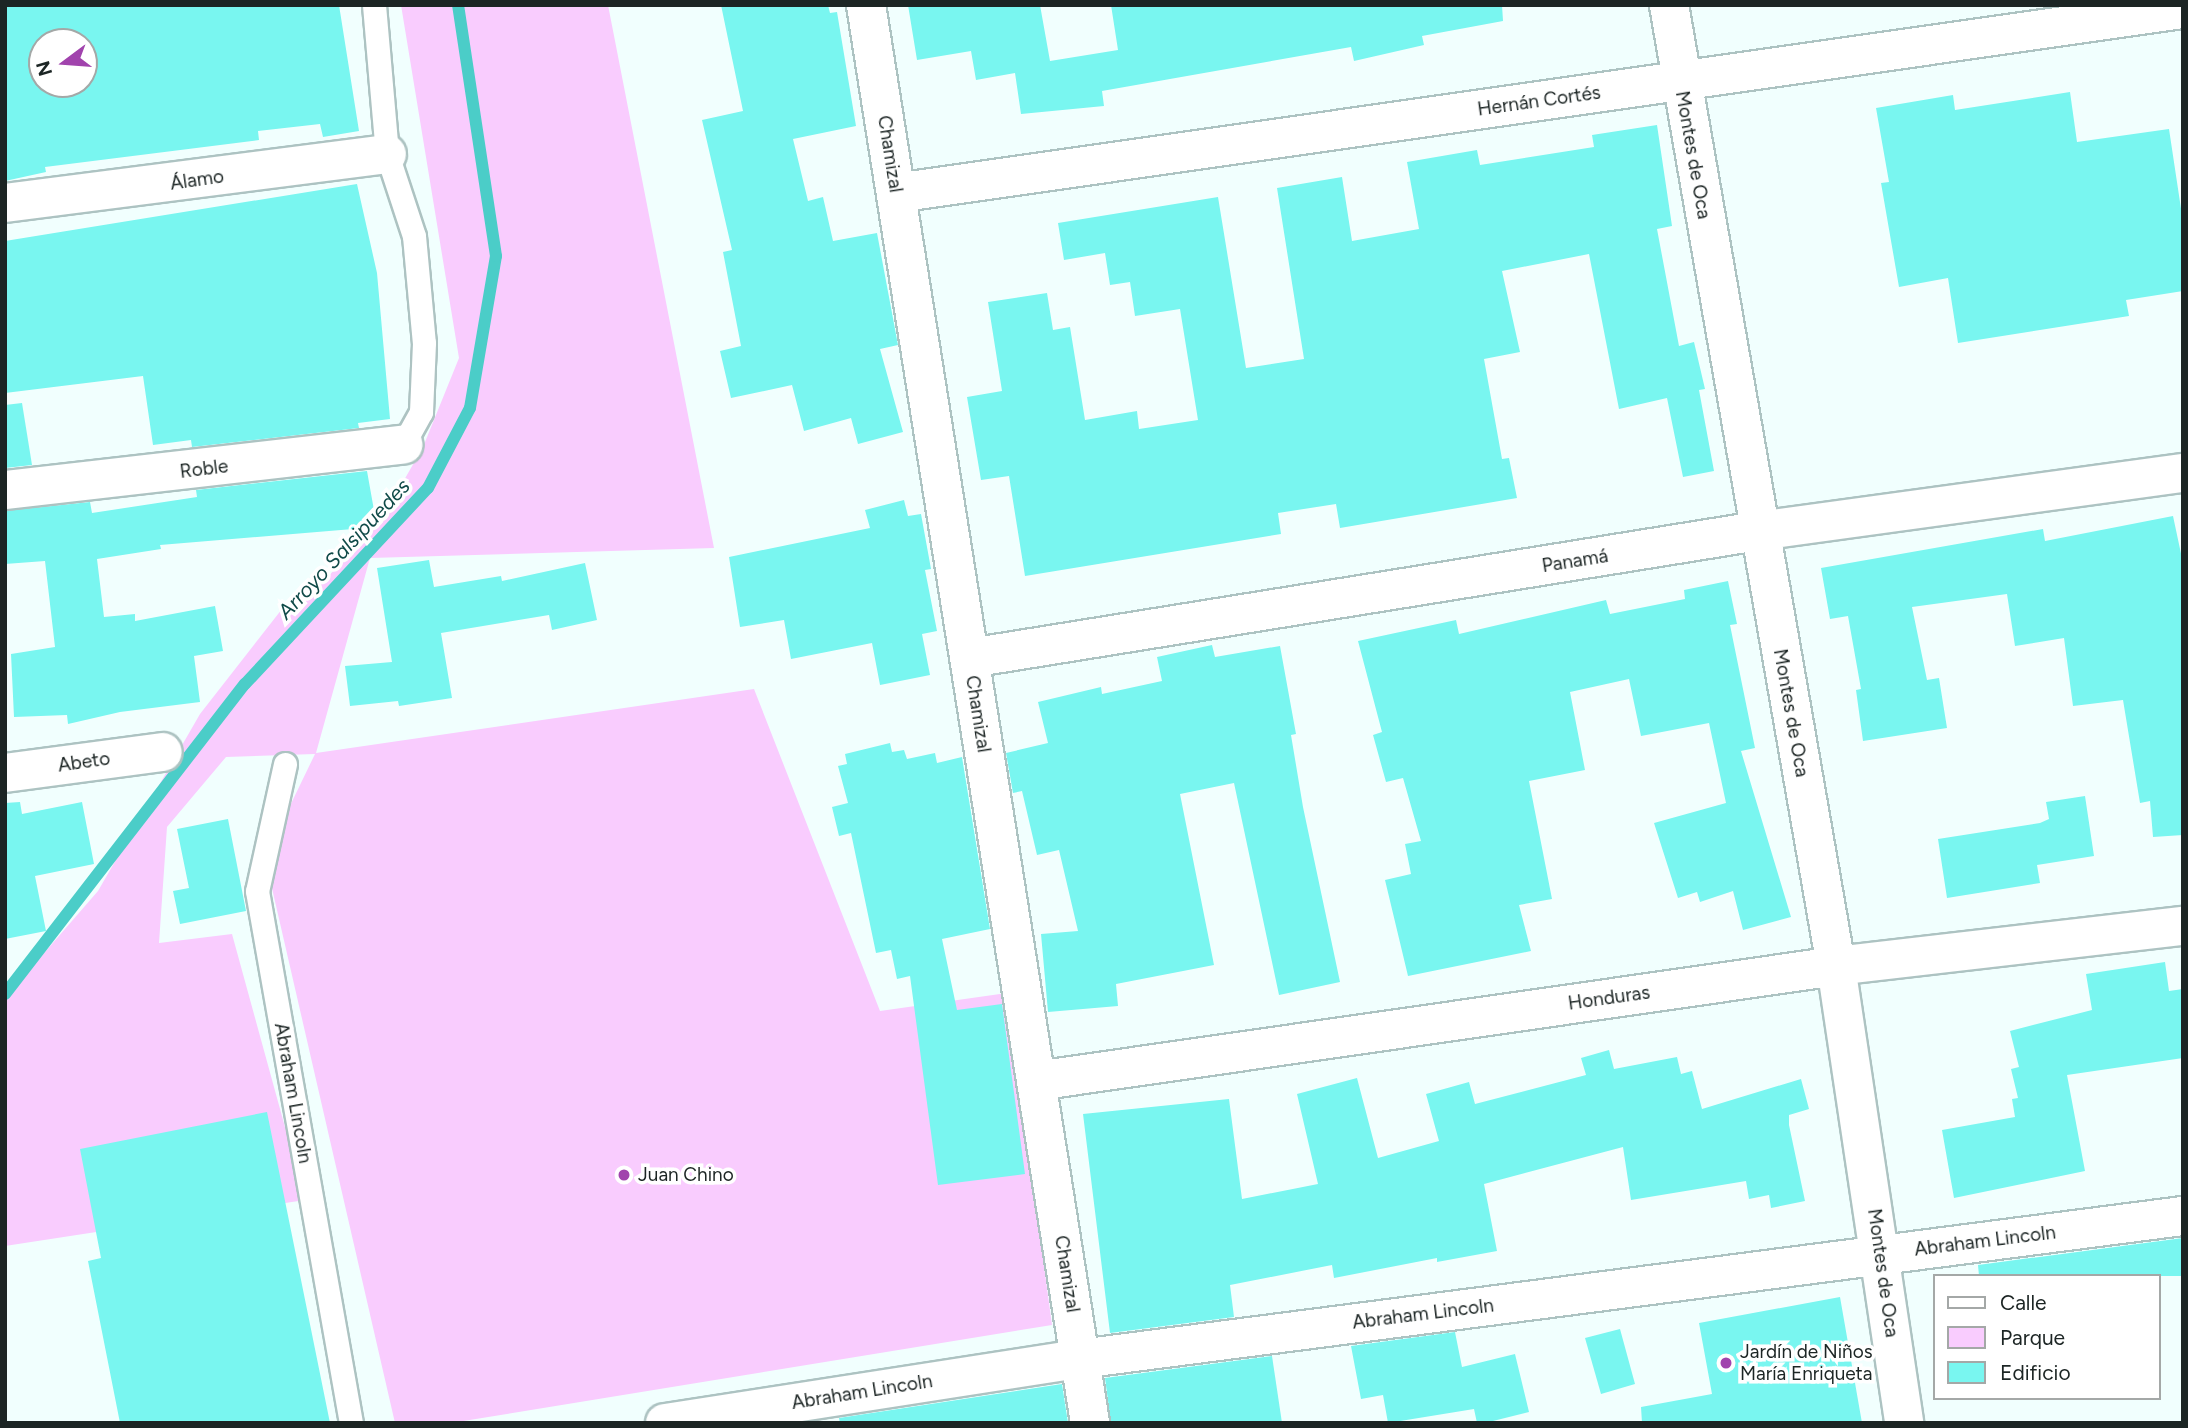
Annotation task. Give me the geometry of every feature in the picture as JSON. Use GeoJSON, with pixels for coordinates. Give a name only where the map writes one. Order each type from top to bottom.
{"type":"FeatureCollection","features":[{"type":"Feature","properties":{"kind":"street","name":"Chamizal"},"geometry":{"type":"LineString","coordinates":[[866,5],[1090,1423]]}},
{"type":"Feature","properties":{"kind":"street","name":"Montes de Oca"},"geometry":{"type":"LineString","coordinates":[[1669,5],[1758,531],[1836,965],[1904,1423]]}},
{"type":"Feature","properties":{"kind":"street","name":"Hernán Cortés"},"geometry":{"type":"LineString","coordinates":[[896,193],[2183,9]]}},
{"type":"Feature","properties":{"kind":"street","name":"Álamo"},"geometry":{"type":"LineString","coordinates":[[5,203],[387,153]]}},
{"type":"Feature","properties":{"kind":"street","name":"Roble"},"geometry":{"type":"LineString","coordinates":[[5,490],[403,445]]}},
{"type":"Feature","properties":{"kind":"street","name":"Panamá"},"geometry":{"type":"LineString","coordinates":[[970,659],[1758,531],[2183,473]]}},
{"type":"Feature","properties":{"kind":"street","name":"Abeto"},"geometry":{"type":"LineString","coordinates":[[5,773],[163,752]]}},
{"type":"Feature","properties":{"kind":"street","name":"Honduras"},"geometry":{"type":"LineString","coordinates":[[1036,1081],[1836,965],[2183,926]]}},
{"type":"Feature","properties":{"kind":"street","name":"Abraham Lincoln"},"geometry":{"type":"LineString","coordinates":[[665,1423],[1080,1359],[2183,1216]]}},
{"type":"Feature","properties":{"kind":"lane"},"geometry":{"type":"LineString","coordinates":[[374,5],[387,153],[414,236],[424,344],[421,412],[403,445]]}},
{"type":"Feature","properties":{"kind":"lane","name":"Abraham Lincoln"},"geometry":{"type":"LineString","coordinates":[[285,764],[257,891],[351,1423]]}},
{"type":"Feature","properties":{"kind":"green space"},"geometry":{"type":"Polygon","coordinates":[[[401,5],[608,5],[714,548],[370,558],[316,753],[754,689],[880,1011],[1007,993],[1052,1325],[451,1423],[395,1423],[271,884],[286,814],[315,754],[226,757],[167,827],[159,943],[232,934],[305,1200],[5,1246],[5,998],[98,891],[200,714],[282,609],[318,587],[380,522],[423,447],[459,358],[401,5]]]}},
{"type":"Feature","properties":{"kind":"building"},"geometry":{"type":"Polygon","coordinates":[[[5,5],[339,5],[359,131],[323,137],[320,124],[258,131],[259,140],[45,167],[46,172],[5,181],[5,5]]]}},
{"type":"Feature","properties":{"kind":"building"},"geometry":{"type":"Polygon","coordinates":[[[721,5],[828,5],[830,13],[837,12],[856,126],[793,139],[808,201],[823,197],[833,241],[877,233],[898,345],[880,349],[903,432],[858,444],[851,418],[804,431],[792,385],[731,398],[720,351],[741,346],[723,252],[732,250],[702,120],[743,111],[721,5]]]}},
{"type":"Feature","properties":{"kind":"building"},"geometry":{"type":"Polygon","coordinates":[[[908,5],[1040,5],[1050,61],[1118,50],[1111,5],[1502,5],[1503,21],[1422,36],[1424,45],[1354,61],[1351,47],[1102,91],[1104,106],[1021,114],[1015,73],[976,80],[971,51],[917,60],[908,5]]]}},
{"type":"Feature","properties":{"kind":"building"},"geometry":{"type":"Polygon","coordinates":[[[2070,92],[2077,142],[2169,129],[2183,222],[2183,291],[2126,300],[2129,316],[1958,343],[1948,278],[1899,287],[1881,183],[1889,182],[1876,108],[1953,95],[1955,110],[2070,92]]]}},
{"type":"Feature","properties":{"kind":"building"},"geometry":{"type":"Polygon","coordinates":[[[1657,125],[1672,226],[1657,229],[1679,346],[1694,342],[1705,389],[1699,390],[1714,471],[1683,477],[1667,398],[1619,409],[1589,254],[1502,271],[1520,352],[1484,359],[1502,459],[1509,458],[1517,498],[1340,528],[1336,504],[1278,513],[1281,534],[1025,576],[1009,476],[981,480],[967,397],[1002,391],[988,302],[1047,293],[1053,330],[1070,327],[1085,420],[1137,411],[1139,429],[1198,420],[1180,309],[1135,316],[1130,282],[1110,285],[1105,253],[1064,260],[1058,223],[1218,197],[1246,368],[1304,359],[1277,188],[1342,177],[1352,241],[1419,229],[1407,162],[1477,150],[1480,165],[1594,147],[1592,135],[1657,125]]]}},
{"type":"Feature","properties":{"kind":"building"},"geometry":{"type":"Polygon","coordinates":[[[357,184],[377,273],[390,419],[358,423],[359,428],[192,447],[191,440],[153,445],[143,376],[5,393],[5,241],[357,184]]]}},
{"type":"Feature","properties":{"kind":"building"},"geometry":{"type":"Polygon","coordinates":[[[22,403],[32,465],[5,468],[5,405],[22,403]]]}},
{"type":"Feature","properties":{"kind":"building"},"geometry":{"type":"Polygon","coordinates":[[[367,471],[377,527],[160,545],[161,549],[97,559],[104,617],[135,614],[135,621],[215,606],[223,651],[194,656],[200,702],[120,712],[68,724],[67,715],[14,717],[11,654],[55,647],[45,561],[5,564],[5,511],[90,502],[92,513],[197,497],[196,490],[367,471]]]}},
{"type":"Feature","properties":{"kind":"building"},"geometry":{"type":"Polygon","coordinates":[[[904,500],[908,516],[921,514],[931,569],[925,570],[937,631],[922,634],[930,675],[880,685],[872,643],[791,659],[784,620],[740,627],[729,557],[870,528],[865,510],[904,500]]]}},
{"type":"Feature","properties":{"kind":"building"},"geometry":{"type":"Polygon","coordinates":[[[2173,516],[2183,563],[2183,835],[2153,837],[2150,801],[2140,803],[2123,700],[2073,706],[2064,638],[2015,646],[2007,594],[1912,607],[1927,680],[1939,678],[1947,728],[1863,741],[1856,690],[1861,689],[1848,616],[1830,619],[1821,568],[2043,529],[2045,541],[2173,516]]]}},
{"type":"Feature","properties":{"kind":"building"},"geometry":{"type":"Polygon","coordinates":[[[429,560],[434,587],[501,576],[502,581],[585,563],[597,620],[552,630],[549,615],[441,633],[452,698],[399,706],[398,701],[350,706],[345,666],[392,662],[377,568],[429,560]]]}},
{"type":"Feature","properties":{"kind":"building"},"geometry":{"type":"Polygon","coordinates":[[[1728,581],[1737,624],[1730,625],[1755,748],[1741,751],[1791,917],[1743,930],[1733,891],[1700,902],[1697,892],[1678,898],[1654,823],[1726,803],[1709,723],[1641,736],[1629,679],[1570,692],[1585,770],[1529,781],[1552,899],[1519,905],[1531,951],[1408,976],[1385,880],[1411,874],[1405,844],[1421,841],[1403,778],[1386,782],[1373,735],[1382,732],[1358,641],[1456,620],[1459,634],[1606,600],[1610,614],[1685,599],[1684,590],[1728,581]]]}},
{"type":"Feature","properties":{"kind":"building"},"geometry":{"type":"Polygon","coordinates":[[[1212,645],[1215,657],[1280,646],[1296,734],[1291,735],[1303,807],[1340,982],[1279,995],[1234,783],[1180,794],[1214,965],[1116,984],[1118,1006],[1048,1012],[1041,934],[1078,931],[1059,850],[1037,855],[1022,791],[1013,793],[1006,753],[1048,743],[1038,702],[1101,687],[1102,694],[1162,681],[1157,657],[1212,645]]]}},
{"type":"Feature","properties":{"kind":"building"},"geometry":{"type":"Polygon","coordinates":[[[890,743],[892,752],[904,750],[907,759],[935,753],[937,763],[962,757],[990,929],[942,939],[957,1010],[1002,1004],[1025,1174],[938,1185],[910,976],[897,979],[891,950],[876,953],[851,833],[839,836],[832,807],[848,803],[838,766],[847,764],[845,754],[890,743]]]}},
{"type":"Feature","properties":{"kind":"building"},"geometry":{"type":"Polygon","coordinates":[[[2085,796],[2094,856],[2037,865],[2040,883],[1947,898],[1938,839],[2040,823],[2049,819],[2046,802],[2085,796]]]}},
{"type":"Feature","properties":{"kind":"building"},"geometry":{"type":"Polygon","coordinates":[[[20,802],[22,814],[82,802],[94,864],[35,876],[46,931],[5,939],[5,803],[20,802]]]}},
{"type":"Feature","properties":{"kind":"building"},"geometry":{"type":"Polygon","coordinates":[[[228,819],[246,911],[180,924],[173,891],[189,888],[177,829],[228,819]]]}},
{"type":"Feature","properties":{"kind":"building"},"geometry":{"type":"Polygon","coordinates":[[[2165,962],[2169,991],[2183,989],[2183,1058],[2067,1075],[2085,1171],[1954,1198],[1942,1130],[2015,1117],[2012,1099],[2018,1098],[2011,1069],[2019,1067],[2010,1031],[2092,1010],[2086,974],[2165,962]]]}},
{"type":"Feature","properties":{"kind":"building"},"geometry":{"type":"Polygon","coordinates":[[[1609,1050],[1614,1069],[1677,1057],[1681,1074],[1692,1071],[1702,1109],[1801,1079],[1809,1109],[1789,1115],[1789,1125],[1805,1201],[1771,1208],[1769,1195],[1749,1199],[1746,1181],[1631,1200],[1623,1147],[1484,1184],[1497,1251],[1437,1262],[1437,1258],[1334,1278],[1332,1265],[1230,1285],[1234,1317],[1110,1333],[1083,1114],[1229,1099],[1242,1199],[1318,1184],[1297,1094],[1357,1078],[1378,1158],[1439,1141],[1426,1094],[1469,1082],[1475,1104],[1586,1075],[1581,1058],[1609,1050]]]}},
{"type":"Feature","properties":{"kind":"building"},"geometry":{"type":"Polygon","coordinates":[[[267,1112],[330,1423],[120,1423],[88,1261],[101,1258],[80,1149],[267,1112]]]}},
{"type":"Feature","properties":{"kind":"building"},"geometry":{"type":"Polygon","coordinates":[[[2183,1238],[2183,1276],[1979,1274],[1978,1265],[2183,1238]]]}},
{"type":"Feature","properties":{"kind":"building"},"geometry":{"type":"Polygon","coordinates":[[[1840,1297],[1862,1423],[1642,1423],[1641,1407],[1712,1394],[1699,1323],[1840,1297]]]}},
{"type":"Feature","properties":{"kind":"building"},"geometry":{"type":"Polygon","coordinates":[[[1620,1329],[1635,1384],[1601,1394],[1585,1338],[1620,1329]]]}},
{"type":"Feature","properties":{"kind":"building"},"geometry":{"type":"Polygon","coordinates":[[[1455,1332],[1462,1367],[1515,1354],[1529,1412],[1485,1423],[1477,1423],[1474,1409],[1388,1423],[1383,1395],[1361,1399],[1351,1346],[1455,1332]]]}},
{"type":"Feature","properties":{"kind":"building"},"geometry":{"type":"Polygon","coordinates":[[[1272,1356],[1282,1423],[1111,1423],[1105,1378],[1272,1356]]]}},
{"type":"Feature","properties":{"kind":"building"},"geometry":{"type":"Polygon","coordinates":[[[1062,1384],[1068,1423],[840,1423],[839,1418],[1062,1384]]]}},
{"type":"Feature","properties":{"kind":"waterway","name":"Arroyo Salsipuedes"},"geometry":{"type":"LineString","coordinates":[[5,994],[245,684],[428,488],[470,408],[496,256],[458,5]]}},
{"type":"Feature","properties":{"kind":"place","name":"Juan Chino"},"geometry":{"type":"Point","coordinates":[624,1175]}},
{"type":"Feature","properties":{"kind":"place","name":"Jardín de Niños María Enriqueta"},"geometry":{"type":"Point","coordinates":[1726,1363]}}]}
